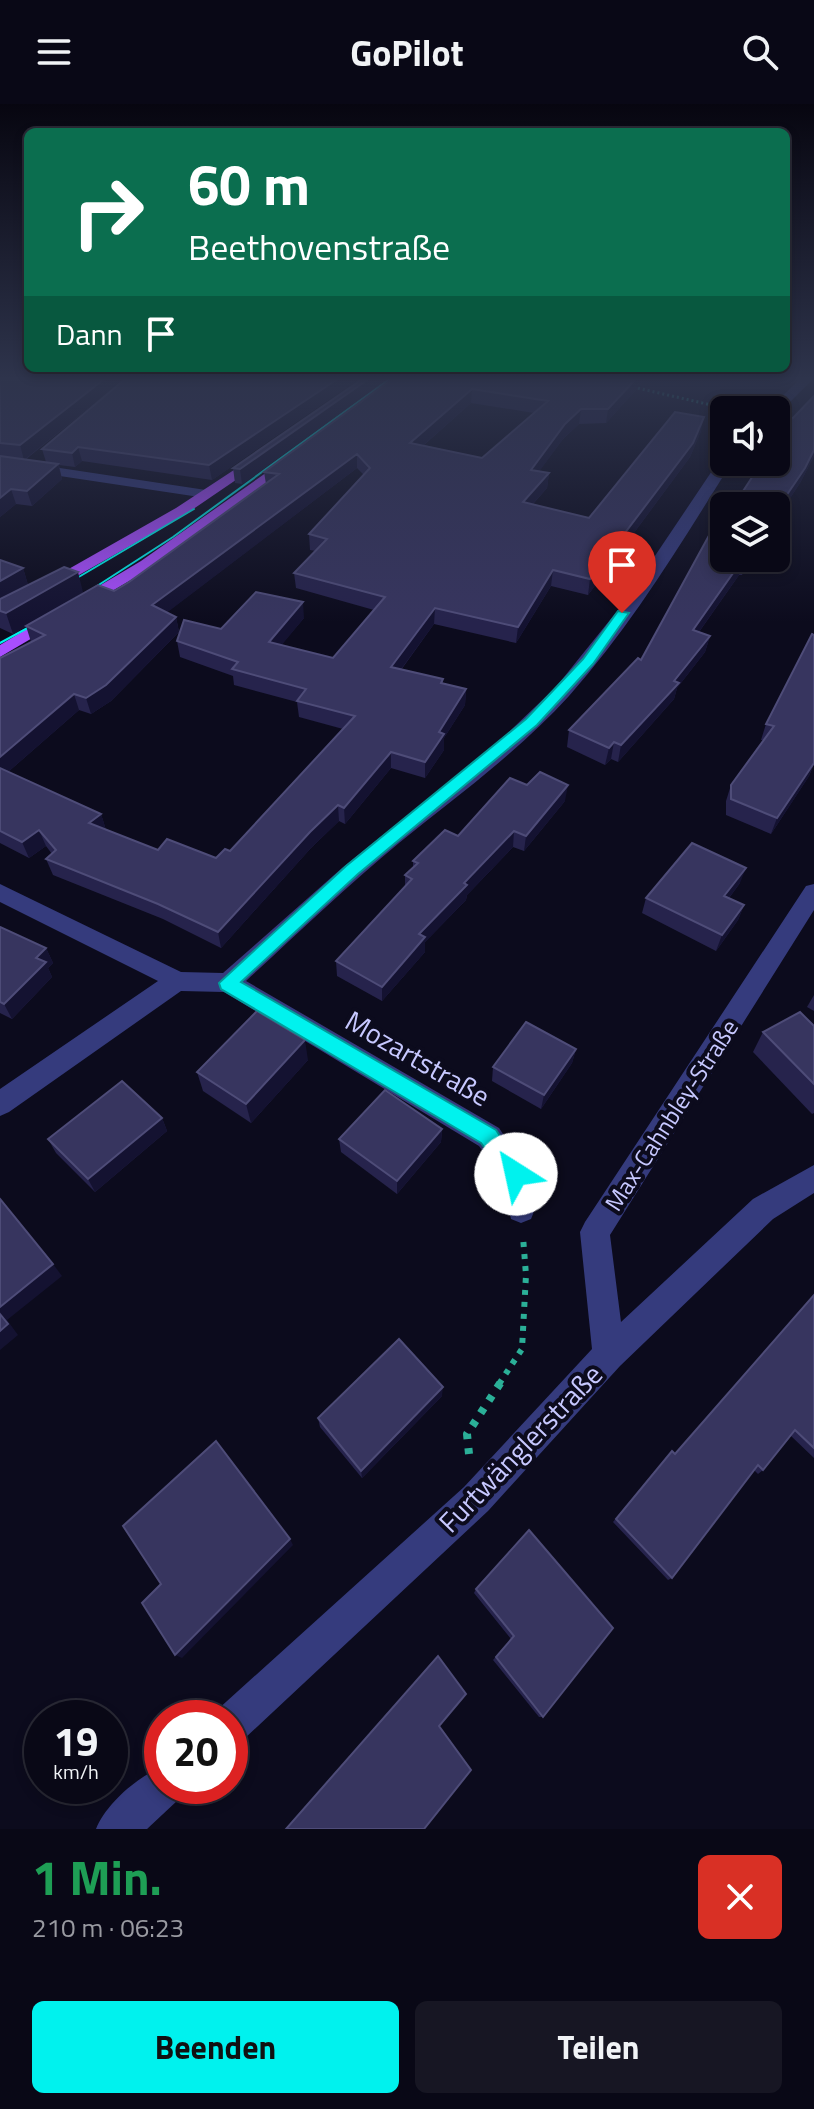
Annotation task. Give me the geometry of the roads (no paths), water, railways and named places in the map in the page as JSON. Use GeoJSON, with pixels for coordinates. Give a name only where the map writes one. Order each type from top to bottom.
{"type":"FeatureCollection","features":[{"type":"Feature","properties":{"kind":"main road"},"geometry":{"type":"LineString","coordinates":[[0,615],[206,494],[255,460]]}},
{"type":"Feature","properties":{"kind":"main road"},"geometry":{"type":"LineString","coordinates":[[0,652],[105,591],[289,460]]}},
{"type":"Feature","properties":{"kind":"main road"},"geometry":{"type":"LineString","coordinates":[[206,494],[234,502]]}},
{"type":"Feature","properties":{"kind":"street"},"geometry":{"type":"LineString","coordinates":[[0,463],[33,463],[206,494]]}},
{"type":"Feature","properties":{"kind":"street"},"geometry":{"type":"LineString","coordinates":[[0,892],[177,981],[228,983],[352,870],[508,743],[561,693],[588,661],[674,541],[716,476]]}},
{"type":"Feature","properties":{"kind":"street","name":"Max-Cahnbley-Straße"},"geometry":{"type":"LineString","coordinates":[[609,1355],[595,1232],[814,892]]}},
{"type":"Feature","properties":{"kind":"street"},"geometry":{"type":"LineString","coordinates":[[0,1104],[177,981]]}},
{"type":"Feature","properties":{"kind":"street","name":"Mozartstraße"},"geometry":{"type":"LineString","coordinates":[[228,983],[489,1137],[516,1174],[521,1209]]}},
{"type":"Feature","properties":{"kind":"street","name":"Furtwänglerstraße"},"geometry":{"type":"LineString","coordinates":[[248,1708],[476,1499],[609,1355],[763,1209],[814,1178]]}},
{"type":"Feature","properties":{"kind":"street"},"geometry":{"type":"LineString","coordinates":[[117,1829],[144,1804]]}},
{"type":"Feature","properties":{"kind":"tram line"},"geometry":{"type":"LineString","coordinates":[[80,597],[173,537],[278,460]]}},
{"type":"Feature","properties":{"kind":"tram line"},"geometry":{"type":"LineString","coordinates":[[60,588],[194,509]]}},
{"type":"Feature","properties":{"kind":"tram line"},"geometry":{"type":"LineString","coordinates":[[0,643],[46,618]]}}]}
